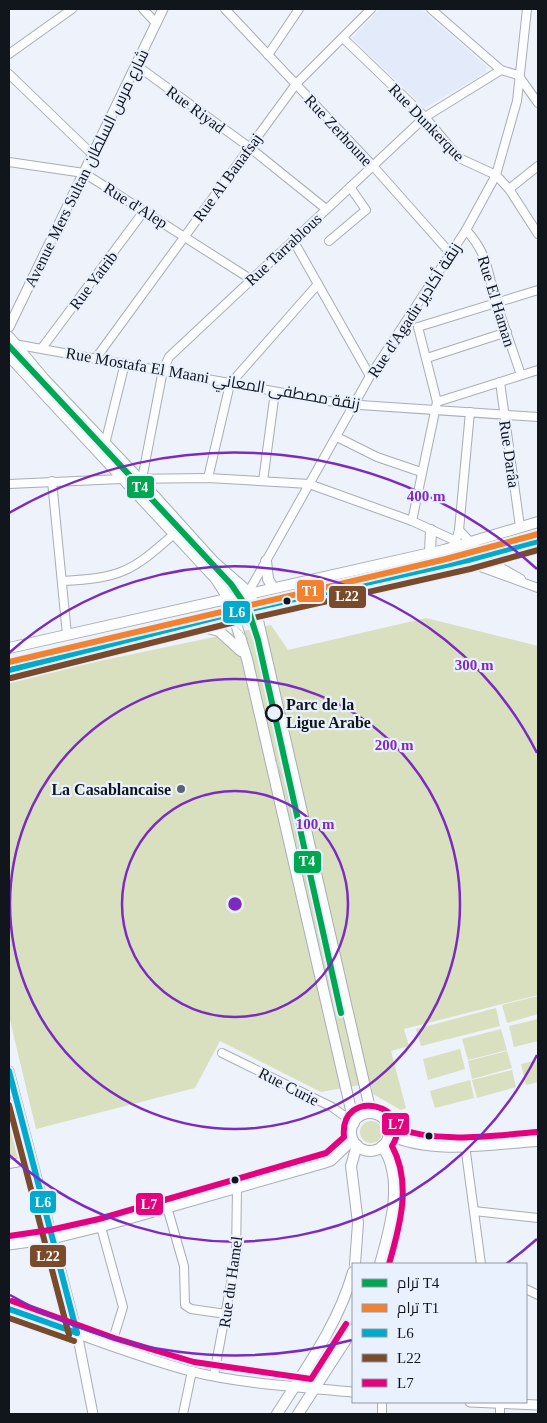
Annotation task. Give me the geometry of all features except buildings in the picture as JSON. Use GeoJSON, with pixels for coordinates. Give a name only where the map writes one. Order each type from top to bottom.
{"type":"FeatureCollection","features":[{"type":"Feature","properties":{"kind":"main road"},"geometry":{"type":"LineString","coordinates":[[11,342],[106,445],[141,479],[214,562],[248,593],[255,607],[371,1113]]}},
{"type":"Feature","properties":{"kind":"main road"},"geometry":{"type":"LineString","coordinates":[[9,356],[121,479],[216,579],[228,598],[247,660],[354,1123],[352,1132],[355,1142],[351,1166],[358,1222],[355,1263]]}},
{"type":"Feature","properties":{"kind":"main road"},"geometry":{"type":"LineString","coordinates":[[9,648],[430,552],[538,522]]}},
{"type":"Feature","properties":{"kind":"main road"},"geometry":{"type":"LineString","coordinates":[[430,552],[431,530]]}},
{"type":"Feature","properties":{"kind":"main road"},"geometry":{"type":"LineString","coordinates":[[9,670],[255,607],[468,560],[538,541]]}},
{"type":"Feature","properties":{"kind":"main road"},"geometry":{"type":"LineString","coordinates":[[266,561],[268,580],[273,588]]}},
{"type":"Feature","properties":{"kind":"main road"},"geometry":{"type":"LineString","coordinates":[[184,626],[200,624],[219,631],[239,647],[247,660]]}},
{"type":"Feature","properties":{"kind":"main road"},"geometry":{"type":"LineString","coordinates":[[354,1123],[361,1116],[371,1113],[380,1116],[386,1121],[389,1135],[382,1146],[369,1150],[355,1142]]}},
{"type":"Feature","properties":{"kind":"main road"},"geometry":{"type":"LineString","coordinates":[[389,1135],[416,1143],[465,1145],[538,1141]]}},
{"type":"Feature","properties":{"kind":"main road"},"geometry":{"type":"LineString","coordinates":[[380,1263],[388,1229],[394,1184],[392,1162],[382,1146]]}},
{"type":"Feature","properties":{"kind":"main road"},"geometry":{"type":"LineString","coordinates":[[277,1414],[331,1330],[345,1300],[352,1276]]}},
{"type":"Feature","properties":{"kind":"main road"},"geometry":{"type":"LineString","coordinates":[[298,1414],[352,1331]]}},
{"type":"Feature","properties":{"kind":"street"},"geometry":{"type":"LineString","coordinates":[[9,54],[72,9]]}},
{"type":"Feature","properties":{"kind":"street"},"geometry":{"type":"LineString","coordinates":[[142,9],[156,23]]}},
{"type":"Feature","properties":{"kind":"street","name":"Avenue Mers Sultan شارع مرس السلطان"},"geometry":{"type":"LineString","coordinates":[[9,327],[163,9]]}},
{"type":"Feature","properties":{"kind":"street","name":"Rue Zerhoune"},"geometry":{"type":"LineString","coordinates":[[225,9],[373,166],[451,254]]}},
{"type":"Feature","properties":{"kind":"street"},"geometry":{"type":"LineString","coordinates":[[268,55],[299,9]]}},
{"type":"Feature","properties":{"kind":"street","name":"Rue Al Banafsaj"},"geometry":{"type":"LineString","coordinates":[[96,358],[296,84],[371,9]]}},
{"type":"Feature","properties":{"kind":"street"},"geometry":{"type":"LineString","coordinates":[[430,9],[501,70],[518,75],[538,103]]}},
{"type":"Feature","properties":{"kind":"street","name":"Rue d'Agadir زنقة أكادير"},"geometry":{"type":"LineString","coordinates":[[248,593],[370,376],[451,254],[496,175],[515,110],[527,9]]}},
{"type":"Feature","properties":{"kind":"street","name":"Rue Dunkerque"},"geometry":{"type":"LineString","coordinates":[[343,38],[425,118],[459,158],[496,175]]}},
{"type":"Feature","properties":{"kind":"street","name":"Rue Riyad"},"geometry":{"type":"LineString","coordinates":[[136,65],[249,146],[326,209]]}},
{"type":"Feature","properties":{"kind":"street","name":"Rue Tarrablous"},"geometry":{"type":"LineString","coordinates":[[141,479],[163,370],[172,353],[425,118],[501,70]]}},
{"type":"Feature","properties":{"kind":"street"},"geometry":{"type":"LineString","coordinates":[[9,74],[92,155]]}},
{"type":"Feature","properties":{"kind":"street","name":"Rue d'Alep"},"geometry":{"type":"LineString","coordinates":[[9,162],[84,173],[252,280]]}},
{"type":"Feature","properties":{"kind":"street"},"geometry":{"type":"LineString","coordinates":[[509,188],[538,166]]}},
{"type":"Feature","properties":{"kind":"street"},"geometry":{"type":"LineString","coordinates":[[496,175],[509,188],[538,234]]}},
{"type":"Feature","properties":{"kind":"street"},"geometry":{"type":"LineString","coordinates":[[329,241],[366,210],[350,187]]}},
{"type":"Feature","properties":{"kind":"street","name":"Rue Yatrib"},"geometry":{"type":"LineString","coordinates":[[42,348],[144,211]]}},
{"type":"Feature","properties":{"kind":"street","name":"Rue El Haman"},"geometry":{"type":"LineString","coordinates":[[466,230],[479,245],[484,255],[496,303],[521,375]]}},
{"type":"Feature","properties":{"kind":"street"},"geometry":{"type":"LineString","coordinates":[[293,240],[370,376]]}},
{"type":"Feature","properties":{"kind":"street"},"geometry":{"type":"LineString","coordinates":[[208,478],[230,384],[318,284]]}},
{"type":"Feature","properties":{"kind":"street"},"geometry":{"type":"LineString","coordinates":[[418,327],[538,290]]}},
{"type":"Feature","properties":{"kind":"street"},"geometry":{"type":"LineString","coordinates":[[407,319],[418,327],[427,358],[436,406],[434,423],[421,472],[412,521]]}},
{"type":"Feature","properties":{"kind":"street"},"geometry":{"type":"LineString","coordinates":[[427,358],[507,332]]}},
{"type":"Feature","properties":{"kind":"street","name":"Rue Mostafa El Maani زنقة مصطفى المعاني"},"geometry":{"type":"LineString","coordinates":[[11,342],[230,384],[355,405],[436,406],[506,417],[538,417]]}},
{"type":"Feature","properties":{"kind":"street"},"geometry":{"type":"LineString","coordinates":[[102,456],[125,363]]}},
{"type":"Feature","properties":{"kind":"street"},"geometry":{"type":"LineString","coordinates":[[436,406],[538,370]]}},
{"type":"Feature","properties":{"kind":"street","name":"Rue Darâa"},"geometry":{"type":"LineString","coordinates":[[500,382],[520,527]]}},
{"type":"Feature","properties":{"kind":"street"},"geometry":{"type":"LineString","coordinates":[[263,481],[275,392]]}},
{"type":"Feature","properties":{"kind":"street"},"geometry":{"type":"LineString","coordinates":[[457,543],[470,412]]}},
{"type":"Feature","properties":{"kind":"street"},"geometry":{"type":"LineString","coordinates":[[337,437],[369,454],[421,472]]}},
{"type":"Feature","properties":{"kind":"street"},"geometry":{"type":"LineString","coordinates":[[9,484],[52,481],[208,478],[310,484],[412,521],[457,543],[468,560],[501,575],[538,588]]}},
{"type":"Feature","properties":{"kind":"street"},"geometry":{"type":"LineString","coordinates":[[52,481],[67,635]]}},
{"type":"Feature","properties":{"kind":"street"},"geometry":{"type":"LineString","coordinates":[[459,530],[483,556],[524,582]]}},
{"type":"Feature","properties":{"kind":"street"},"geometry":{"type":"LineString","coordinates":[[62,581],[95,579],[123,573],[148,557],[174,534]]}},
{"type":"Feature","properties":{"kind":"street","name":"Rue Curie"},"geometry":{"type":"LineString","coordinates":[[222,1053],[332,1107],[354,1123]]}},
{"type":"Feature","properties":{"kind":"street"},"geometry":{"type":"LineString","coordinates":[[9,1071],[11,1088],[32,1160],[77,1333],[93,1414]]}},
{"type":"Feature","properties":{"kind":"street"},"geometry":{"type":"LineString","coordinates":[[9,1246],[52,1239],[102,1227],[322,1164],[330,1161],[355,1142]]}},
{"type":"Feature","properties":{"kind":"street"},"geometry":{"type":"LineString","coordinates":[[465,1145],[481,1263]]}},
{"type":"Feature","properties":{"kind":"street"},"geometry":{"type":"LineString","coordinates":[[9,1164],[32,1160]]}},
{"type":"Feature","properties":{"kind":"street","name":"Rue du Hamel"},"geometry":{"type":"LineString","coordinates":[[214,1375],[238,1242],[237,1188]]}},
{"type":"Feature","properties":{"kind":"street"},"geometry":{"type":"LineString","coordinates":[[167,1207],[184,1266],[185,1305],[191,1309],[226,1314]]}},
{"type":"Feature","properties":{"kind":"street"},"geometry":{"type":"LineString","coordinates":[[474,1211],[538,1218]]}},
{"type":"Feature","properties":{"kind":"street"},"geometry":{"type":"LineString","coordinates":[[102,1227],[123,1307],[111,1346]]}},
{"type":"Feature","properties":{"kind":"street"},"geometry":{"type":"LineString","coordinates":[[9,1309],[111,1346],[192,1371],[352,1392]]}},
{"type":"Feature","properties":{"kind":"street"},"geometry":{"type":"LineString","coordinates":[[183,1414],[192,1371]]}},
{"type":"Feature","properties":{"kind":"street"},"geometry":{"type":"LineString","coordinates":[[500,1414],[500,1403],[538,1405]]}},
{"type":"Feature","properties":{"kind":"shaded area"},"geometry":{"type":"Polygon","coordinates":[[[380,9],[421,9],[486,66],[486,72],[425,108],[352,38],[380,9]]]}},
{"type":"Feature","properties":{"kind":"green space"},"geometry":{"type":"Polygon","coordinates":[[[426,618],[538,646],[538,995],[404,1029],[409,1046],[391,1051],[406,1108],[401,1110],[373,1094],[371,1083],[321,1092],[220,1041],[195,1088],[36,1129],[9,1016],[9,680],[271,625],[288,650],[426,618]]]}},
{"type":"Feature","properties":{"kind":"green space"},"geometry":{"type":"Polygon","coordinates":[[[538,996],[538,1014],[507,1023],[502,1005],[538,996]]]}},
{"type":"Feature","properties":{"kind":"green space"},"geometry":{"type":"Polygon","coordinates":[[[496,1008],[500,1026],[421,1046],[416,1029],[496,1008]]]}},
{"type":"Feature","properties":{"kind":"green space"},"geometry":{"type":"Polygon","coordinates":[[[538,1019],[538,1041],[514,1047],[509,1026],[538,1019]]]}},
{"type":"Feature","properties":{"kind":"green space"},"geometry":{"type":"Polygon","coordinates":[[[501,1029],[507,1050],[468,1060],[462,1039],[501,1029]]]}},
{"type":"Feature","properties":{"kind":"green space"},"geometry":{"type":"Polygon","coordinates":[[[460,1049],[465,1069],[428,1080],[423,1059],[460,1049]]]}},
{"type":"Feature","properties":{"kind":"green space"},"geometry":{"type":"Polygon","coordinates":[[[507,1051],[512,1068],[472,1079],[468,1061],[507,1051]]]}},
{"type":"Feature","properties":{"kind":"green space"},"geometry":{"type":"Polygon","coordinates":[[[538,1060],[538,1082],[526,1085],[521,1064],[538,1060]]]}},
{"type":"Feature","properties":{"kind":"green space"},"geometry":{"type":"Polygon","coordinates":[[[512,1070],[516,1087],[477,1098],[472,1080],[512,1070]]]}},
{"type":"Feature","properties":{"kind":"green space"},"geometry":{"type":"Polygon","coordinates":[[[470,1080],[474,1098],[435,1108],[430,1091],[470,1080]]]}},
{"type":"Feature","properties":{"kind":"green space"},"geometry":{"type":"Polygon","coordinates":[[[9,1107],[15,1117],[22,1156],[9,1158],[9,1107]]]}},
{"type":"Feature","properties":{"kind":"green space"},"geometry":{"type":"Polygon","coordinates":[[[371,1121],[379,1124],[382,1132],[379,1140],[371,1143],[363,1140],[360,1132],[363,1124],[371,1121]]]}},
{"type":"Feature","properties":{"kind":"tram line","name":"T4"},"geometry":{"type":"LineString","coordinates":[[9,346],[231,584],[248,609],[258,640],[341,1013]]}},
{"type":"Feature","properties":{"kind":"tram line","name":"T1"},"geometry":{"type":"LineString","coordinates":[[9,662],[446,559],[538,534]]}},
{"type":"Feature","properties":{"kind":"tram line"},"geometry":{"type":"LineString","coordinates":[[226,610],[243,618],[258,640]]}},
{"type":"Feature","properties":{"kind":"tram line"},"geometry":{"type":"LineString","coordinates":[[195,617],[220,616],[226,618],[236,625],[248,639]]}},
{"type":"Feature","properties":{"kind":"tram line"},"geometry":{"type":"LineString","coordinates":[[284,757],[286,789],[337,1014]]}},
{"type":"Feature","properties":{"kind":"tram line"},"geometry":{"type":"LineString","coordinates":[[275,759],[282,777]]}},
{"type":"Feature","properties":{"kind":"transit line","name":"L6"},"geometry":{"type":"LineString","coordinates":[[9,670],[233,613],[468,560],[538,541]]}},
{"type":"Feature","properties":{"kind":"transit line","name":"L22"},"geometry":{"type":"LineString","coordinates":[[11,678],[235,622],[470,569],[538,550]]}},
{"type":"Feature","properties":{"kind":"transit line","name":"L6"},"geometry":{"type":"LineString","coordinates":[[9,1071],[77,1333]]}},
{"type":"Feature","properties":{"kind":"transit line","name":"L22"},"geometry":{"type":"LineString","coordinates":[[9,1105],[69,1335]]}},
{"type":"Feature","properties":{"kind":"transit line","name":"L7"},"geometry":{"type":"LineString","coordinates":[[9,1236],[50,1230],[99,1219],[326,1153],[344,1137],[346,1121],[353,1111],[364,1106],[376,1107],[387,1111],[395,1120],[397,1132],[392,1146],[402,1175],[403,1190],[400,1220],[389,1263]]}},
{"type":"Feature","properties":{"kind":"transit line","name":"L7"},"geometry":{"type":"LineString","coordinates":[[392,1127],[428,1136],[446,1137],[482,1137],[537,1132]]}},
{"type":"Feature","properties":{"kind":"transit line","name":"L7"},"geometry":{"type":"LineString","coordinates":[[12,1301],[114,1338],[194,1362],[311,1379],[346,1324]]}},
{"type":"Feature","properties":{"kind":"transit line","name":"L6"},"geometry":{"type":"LineString","coordinates":[[9,1309],[77,1333]]}},
{"type":"Feature","properties":{"kind":"transit line","name":"L22"},"geometry":{"type":"LineString","coordinates":[[9,1318],[74,1341]]}},
{"type":"Feature","properties":{"kind":"place","name":"Parc de la Ligue Arabe"},"geometry":{"type":"Point","coordinates":[274,713]}},
{"type":"Feature","properties":{"kind":"place","name":"La Casablancaise"},"geometry":{"type":"Point","coordinates":[181,789]}}]}
